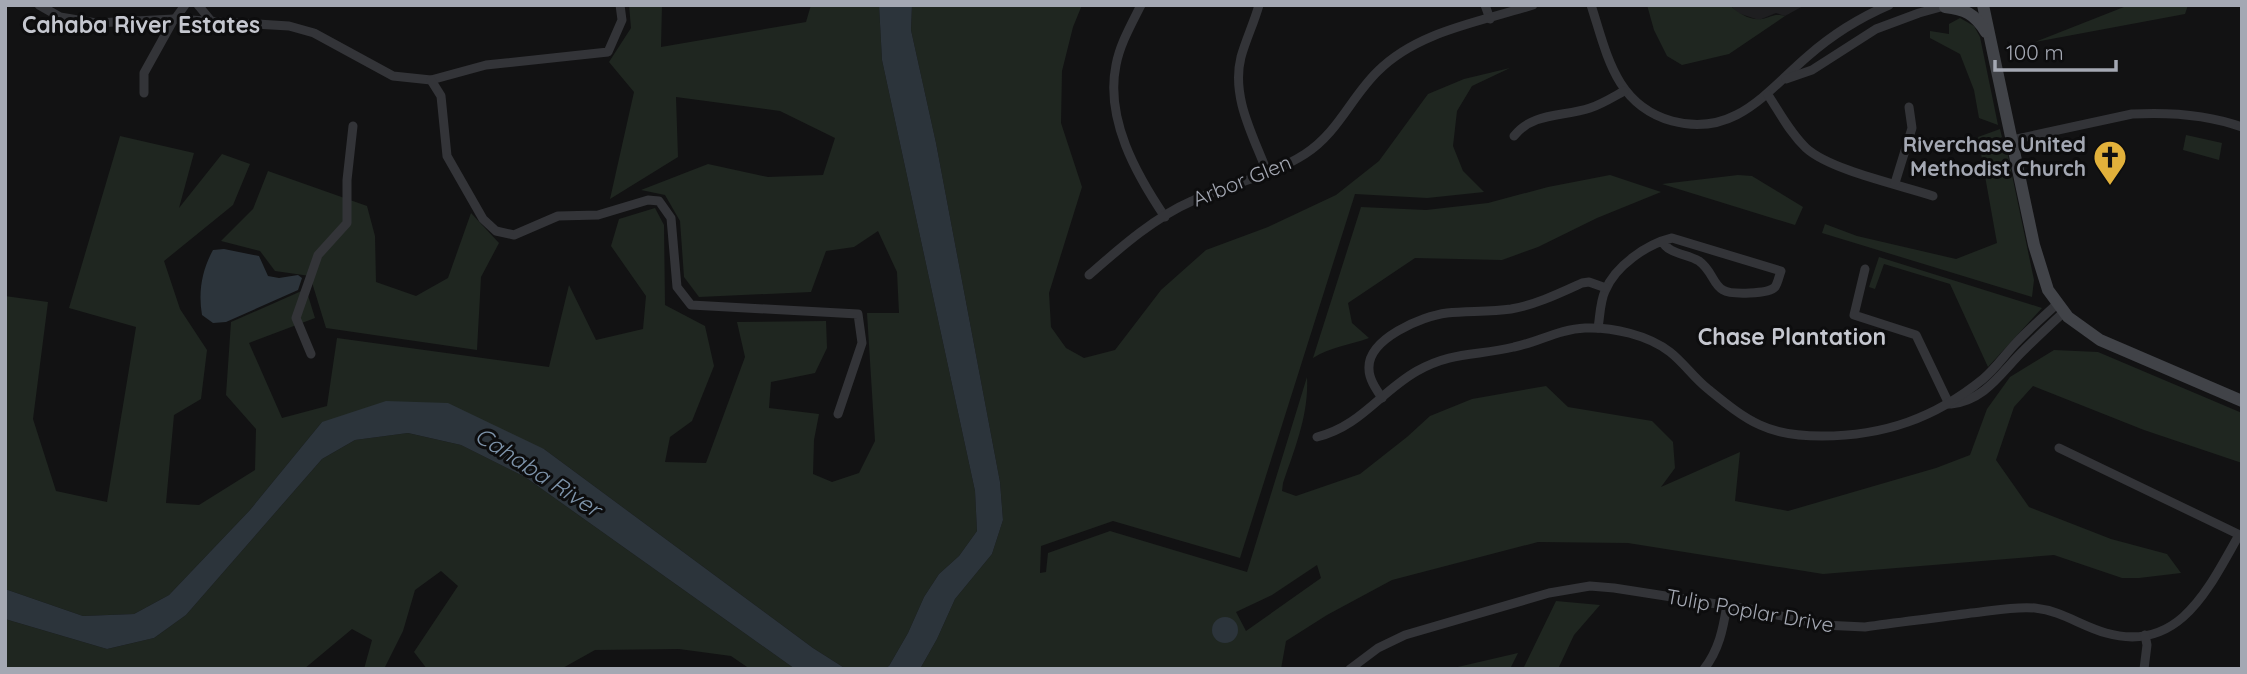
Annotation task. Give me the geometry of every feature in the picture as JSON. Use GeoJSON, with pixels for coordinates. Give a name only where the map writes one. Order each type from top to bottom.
{"type":"FeatureCollection","features":[{"type":"Feature","properties":{"kind":"street"},"geometry":{"type":"LineString","coordinates":[[39,5],[60,17],[96,23],[174,19],[289,26],[314,33],[393,76],[431,80],[486,65],[608,52],[622,20],[620,5]]}},
{"type":"Feature","properties":{"kind":"street"},"geometry":{"type":"LineString","coordinates":[[144,93],[144,73],[174,19],[185,5]]}},
{"type":"Feature","properties":{"kind":"street"},"geometry":{"type":"LineString","coordinates":[[198,5],[212,22]]}},
{"type":"Feature","properties":{"kind":"street"},"geometry":{"type":"LineString","coordinates":[[1141,5],[1119,56],[1115,71],[1115,94],[1129,153],[1138,174],[1165,217]]}},
{"type":"Feature","properties":{"kind":"street"},"geometry":{"type":"LineString","coordinates":[[1259,5],[1242,54],[1238,81],[1241,104],[1267,172]]}},
{"type":"Feature","properties":{"kind":"street"},"geometry":{"type":"LineString","coordinates":[[1485,5],[1490,19]]}},
{"type":"Feature","properties":{"kind":"street","name":"Arbor Glen"},"geometry":{"type":"LineString","coordinates":[[1089,275],[1115,253],[1189,202],[1290,163],[1320,144],[1370,78],[1391,59],[1427,38],[1533,5]]}},
{"type":"Feature","properties":{"kind":"street"},"geometry":{"type":"LineString","coordinates":[[1591,5],[1613,71],[1624,91],[1658,116],[1680,123],[1700,124],[1733,117],[1768,95],[1807,57],[1838,32],[1889,5]]}},
{"type":"Feature","properties":{"kind":"street"},"geometry":{"type":"LineString","coordinates":[[1983,5],[2038,262],[2048,290],[2060,308],[2076,324],[2115,348],[2242,401]]}},
{"type":"Feature","properties":{"kind":"street"},"geometry":{"type":"LineString","coordinates":[[1785,79],[1812,70],[1876,29],[1946,6],[1968,11],[1981,23],[1990,38]]}},
{"type":"Feature","properties":{"kind":"street"},"geometry":{"type":"LineString","coordinates":[[431,80],[441,96],[447,156],[483,219],[495,231],[514,235],[558,216],[598,215],[648,200],[660,201],[671,218],[677,286],[691,305],[858,314],[862,343],[838,414]]}},
{"type":"Feature","properties":{"kind":"street"},"geometry":{"type":"LineString","coordinates":[[1514,136],[1532,121],[1594,107],[1624,91]]}},
{"type":"Feature","properties":{"kind":"street"},"geometry":{"type":"LineString","coordinates":[[1768,95],[1792,132],[1808,149],[1829,163],[1933,196]]}},
{"type":"Feature","properties":{"kind":"street"},"geometry":{"type":"LineString","coordinates":[[1895,183],[1912,128],[1909,107]]}},
{"type":"Feature","properties":{"kind":"street"},"geometry":{"type":"LineString","coordinates":[[2011,140],[2132,114],[2210,118],[2242,127]]}},
{"type":"Feature","properties":{"kind":"street"},"geometry":{"type":"LineString","coordinates":[[311,354],[296,318],[318,255],[347,223],[347,180],[354,126]]}},
{"type":"Feature","properties":{"kind":"street"},"geometry":{"type":"LineString","coordinates":[[1598,328],[1606,288],[1619,269],[1662,241],[1672,238],[1781,271],[1776,285],[1769,291],[1731,293],[1717,285],[1708,267],[1694,258],[1667,248],[1662,241]]}},
{"type":"Feature","properties":{"kind":"street"},"geometry":{"type":"LineString","coordinates":[[1865,269],[1854,315],[1916,335],[1949,404]]}},
{"type":"Feature","properties":{"kind":"street"},"geometry":{"type":"LineString","coordinates":[[1382,398],[1371,380],[1369,360],[1388,337],[1413,323],[1446,313],[1515,308],[1589,282],[1606,288]]}},
{"type":"Feature","properties":{"kind":"street"},"geometry":{"type":"LineString","coordinates":[[1317,437],[1350,425],[1417,371],[1452,356],[1511,348],[1575,329],[1598,328],[1656,343],[1670,352],[1706,388],[1751,420],[1772,430],[1804,436],[1865,435],[1899,426],[1949,404],[1992,372],[2015,344],[2060,308]]}},
{"type":"Feature","properties":{"kind":"street"},"geometry":{"type":"LineString","coordinates":[[2059,448],[2240,536]]}},
{"type":"Feature","properties":{"kind":"street","name":"Tulip Poplar Drive"},"geometry":{"type":"LineString","coordinates":[[1350,669],[1378,648],[1405,635],[1578,587],[1614,588],[1727,605],[1808,623],[1851,627],[2033,607],[2067,615],[2106,633],[2145,635],[2169,626],[2191,612],[2240,536]]}},
{"type":"Feature","properties":{"kind":"street"},"geometry":{"type":"LineString","coordinates":[[1704,669],[1721,639],[1727,605]]}},
{"type":"Feature","properties":{"kind":"street"},"geometry":{"type":"LineString","coordinates":[[2144,669],[2147,645],[2145,635]]}},
{"type":"Feature","properties":{"kind":"shaded area"},"geometry":{"type":"Polygon","coordinates":[[[629,5],[662,5],[661,47],[806,22],[811,5],[879,5],[882,60],[975,491],[977,531],[959,556],[939,574],[924,597],[889,666],[883,669],[846,669],[813,648],[544,449],[322,422],[250,510],[169,595],[134,614],[83,616],[5,589],[5,296],[48,302],[33,419],[56,491],[107,502],[136,327],[69,308],[120,136],[194,153],[179,208],[222,154],[250,164],[233,205],[164,261],[180,309],[207,350],[201,399],[174,415],[166,503],[199,505],[255,470],[256,429],[226,395],[231,322],[306,289],[315,318],[249,343],[282,418],[327,406],[337,338],[549,367],[569,285],[596,340],[643,329],[646,296],[611,246],[619,219],[655,208],[664,225],[665,305],[705,326],[714,366],[692,421],[670,437],[665,462],[706,463],[745,357],[737,322],[826,321],[827,348],[815,373],[771,382],[769,408],[819,414],[814,440],[813,474],[832,482],[859,473],[875,441],[867,313],[899,313],[897,272],[878,231],[854,247],[826,251],[811,292],[699,297],[684,277],[680,221],[665,195],[641,190],[708,164],[768,177],[823,175],[835,138],[780,111],[676,97],[678,157],[610,199],[634,92],[609,62],[631,28],[629,5]]]}},
{"type":"Feature","properties":{"kind":"shaded area"},"geometry":{"type":"Polygon","coordinates":[[[912,5],[1082,5],[1073,27],[1062,71],[1061,123],[1082,187],[1049,293],[1051,327],[1066,348],[1084,358],[1115,350],[1161,290],[1206,250],[1268,227],[1336,195],[1379,161],[1428,94],[1464,79],[1510,68],[1472,86],[1457,111],[1453,146],[1463,171],[1484,192],[1427,198],[1355,194],[1240,558],[1113,521],[1041,546],[1040,573],[1046,572],[1048,553],[1110,531],[1247,572],[1307,377],[1303,418],[1282,491],[1296,496],[1360,474],[1430,416],[1472,399],[1546,386],[1568,407],[1652,421],[1673,442],[1675,468],[1661,487],[1740,452],[1735,501],[1788,511],[1936,468],[1970,455],[1987,409],[2010,377],[2054,350],[2098,352],[2242,413],[2242,463],[2144,430],[2033,386],[2014,407],[1996,460],[2029,507],[2111,539],[2167,554],[2181,573],[2122,578],[2054,555],[1823,574],[1628,543],[1538,542],[1392,580],[1286,641],[1281,669],[920,669],[955,599],[992,554],[1003,520],[1000,482],[936,143],[911,30],[912,5]],[[1317,565],[1272,595],[1236,612],[1246,631],[1321,578],[1317,565]]]}},
{"type":"Feature","properties":{"kind":"shaded area"},"geometry":{"type":"Polygon","coordinates":[[[1647,5],[1730,5],[1753,19],[1785,16],[1729,54],[1682,65],[1667,56],[1654,30],[1647,5]]]}},
{"type":"Feature","properties":{"kind":"shaded area"},"geometry":{"type":"Polygon","coordinates":[[[1730,5],[1805,5],[1785,16],[1776,13],[1759,20],[1738,13],[1730,5]]]}},
{"type":"Feature","properties":{"kind":"shaded area"},"geometry":{"type":"Polygon","coordinates":[[[2129,5],[2188,5],[2185,14],[2035,42],[2129,5]]]}},
{"type":"Feature","properties":{"kind":"shaded area"},"geometry":{"type":"Polygon","coordinates":[[[1960,18],[1974,26],[1980,37],[1998,125],[1979,118],[1974,90],[1960,54],[1930,38],[1930,31],[1949,34],[1949,24],[1960,18]]]}},
{"type":"Feature","properties":{"kind":"shaded area"},"geometry":{"type":"Polygon","coordinates":[[[2000,129],[2002,137],[1983,146],[1984,154],[2006,146],[2034,280],[2032,297],[1822,233],[1825,224],[1857,236],[1956,259],[1997,243],[1978,137],[2000,129]]]}},
{"type":"Feature","properties":{"kind":"shaded area"},"geometry":{"type":"Polygon","coordinates":[[[2186,135],[2222,143],[2219,160],[2183,150],[2186,135]]]}},
{"type":"Feature","properties":{"kind":"shaded area"},"geometry":{"type":"Polygon","coordinates":[[[268,171],[367,206],[375,236],[376,282],[416,296],[448,278],[471,213],[499,243],[481,277],[477,350],[326,328],[310,276],[275,271],[260,251],[221,241],[253,209],[268,171]]]}},
{"type":"Feature","properties":{"kind":"shaded area"},"geometry":{"type":"Polygon","coordinates":[[[1610,175],[1661,192],[1597,218],[1538,247],[1502,260],[1415,258],[1348,303],[1352,323],[1369,338],[1313,358],[1361,207],[1426,210],[1488,203],[1548,187],[1610,175]]]}},
{"type":"Feature","properties":{"kind":"shaded area"},"geometry":{"type":"Polygon","coordinates":[[[1738,175],[1752,176],[1803,207],[1795,225],[1662,184],[1738,175]]]}},
{"type":"Feature","properties":{"kind":"shaded area"},"geometry":{"type":"Polygon","coordinates":[[[1879,257],[2042,308],[1988,367],[1950,284],[1884,264],[1875,289],[1869,287],[1879,257]]]}},
{"type":"Feature","properties":{"kind":"shaded area"},"geometry":{"type":"Polygon","coordinates":[[[408,433],[461,445],[525,477],[795,669],[750,669],[731,656],[679,649],[595,650],[561,669],[427,669],[414,652],[458,586],[441,571],[415,590],[403,631],[384,669],[364,669],[372,640],[352,629],[304,669],[5,669],[5,619],[107,649],[154,638],[186,615],[322,459],[355,440],[408,433]]]}},
{"type":"Feature","properties":{"kind":"shaded area"},"geometry":{"type":"Polygon","coordinates":[[[1556,601],[1600,605],[1574,635],[1558,669],[1523,669],[1556,601]]]}},
{"type":"Feature","properties":{"kind":"shaded area"},"geometry":{"type":"Polygon","coordinates":[[[1518,653],[1510,669],[1449,669],[1518,653]]]}},
{"type":"Feature","properties":{"kind":"water"},"geometry":{"type":"Polygon","coordinates":[[[879,5],[912,5],[911,30],[936,143],[1000,482],[1003,520],[992,554],[955,599],[920,669],[883,669],[889,666],[924,597],[939,574],[959,556],[977,531],[975,491],[882,60],[879,5]]]}},
{"type":"Feature","properties":{"kind":"water"},"geometry":{"type":"Polygon","coordinates":[[[224,249],[259,256],[268,276],[279,278],[298,275],[302,278],[298,290],[226,322],[213,323],[202,315],[202,281],[213,250],[224,249]]]}},
{"type":"Feature","properties":{"kind":"water","name":"Cahaba River"},"geometry":{"type":"Polygon","coordinates":[[[386,401],[448,403],[544,449],[813,648],[846,669],[795,669],[525,477],[461,445],[408,433],[355,440],[322,459],[186,615],[154,638],[107,649],[5,619],[5,589],[83,616],[134,614],[169,595],[250,510],[322,422],[386,401]]]}},
{"type":"Feature","properties":{"kind":"water"},"geometry":{"type":"Polygon","coordinates":[[[1225,617],[1234,621],[1238,630],[1234,639],[1225,643],[1216,639],[1212,630],[1216,621],[1225,617]]]}},
{"type":"Feature","properties":{"kind":"place","name":"Riverchase United Methodist Church"},"geometry":{"type":"Point","coordinates":[2110,187]}},
{"type":"Feature","properties":{"kind":"district","name":"Cahaba River Estates"},"geometry":{"type":"Point","coordinates":[141,25]}},
{"type":"Feature","properties":{"kind":"district","name":"Chase Plantation"},"geometry":{"type":"Point","coordinates":[1792,337]}}]}
